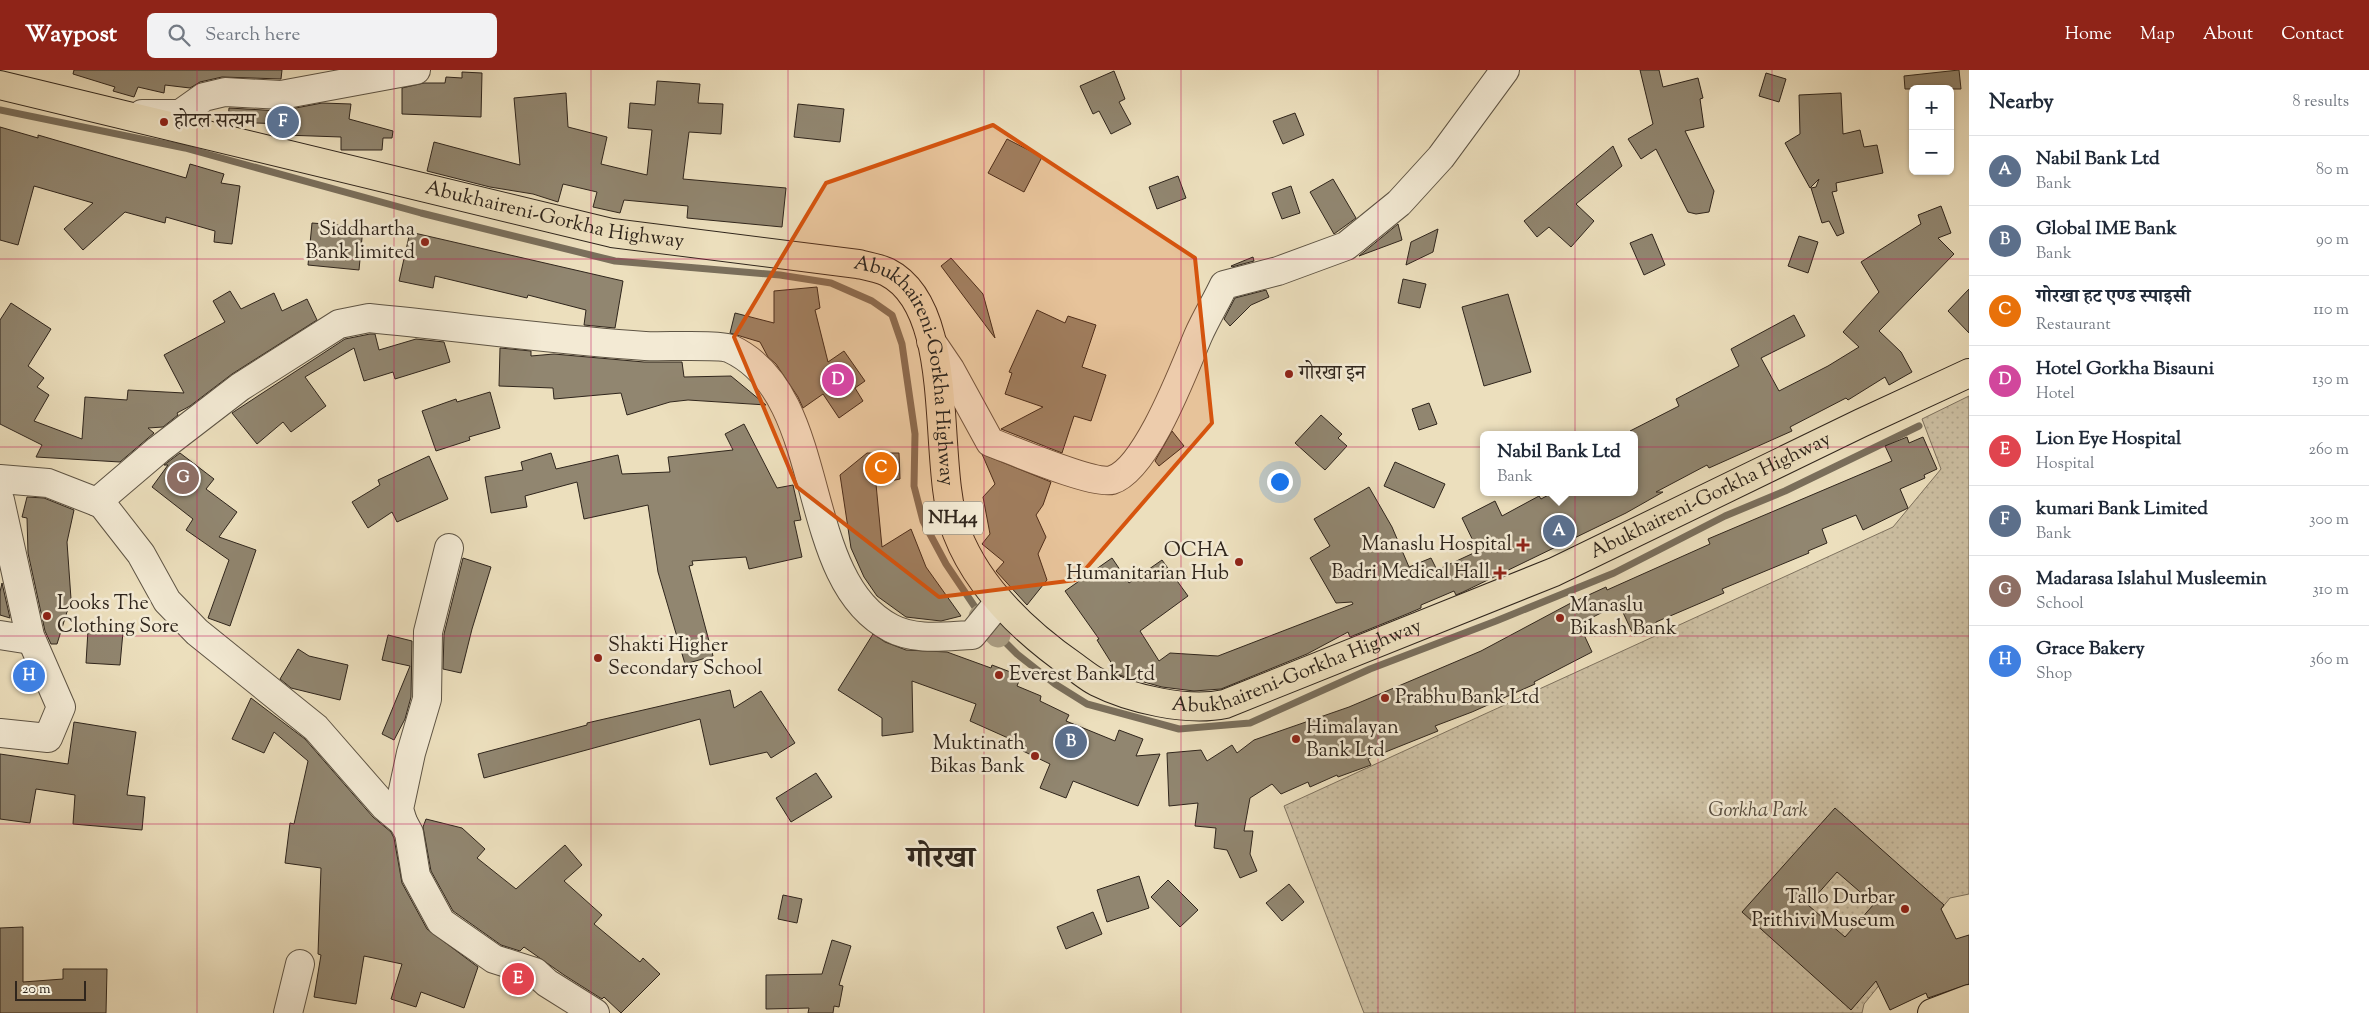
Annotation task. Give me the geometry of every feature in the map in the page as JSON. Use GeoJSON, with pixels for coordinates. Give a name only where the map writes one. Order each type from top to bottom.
{"type":"FeatureCollection","features":[{"type":"Feature","properties":{"kind":"main road","name":"Abukhaireni-Gorkha Highway"},"geometry":{"type":"LineString","coordinates":[[0,85],[612,233],[858,264],[887,272],[910,291],[923,313],[939,380],[945,488],[957,533],[973,566],[999,602],[1045,646],[1096,682],[1147,700],[1206,708],[1225,704],[1554,572],[1861,423],[1969,373]]}},
{"type":"Feature","properties":{"kind":"main road"},"geometry":{"type":"LineString","coordinates":[[1932,1013],[1969,1000]]}},
{"type":"Feature","properties":{"kind":"street"},"geometry":{"type":"LineString","coordinates":[[120,113],[180,114],[204,97],[225,92],[281,95],[416,70]]}},
{"type":"Feature","properties":{"kind":"street"},"geometry":{"type":"LineString","coordinates":[[931,341],[953,375],[990,442],[1084,476],[1111,480],[1129,470],[1149,440],[1180,384],[1199,334],[1224,285],[1278,271],[1346,246],[1399,203],[1441,157],[1505,70]]}},
{"type":"Feature","properties":{"kind":"street"},"geometry":{"type":"LineString","coordinates":[[97,502],[158,450],[240,388],[339,324],[369,318],[647,346],[730,348],[758,367],[784,402],[812,480],[831,553],[858,604],[891,628],[916,636],[972,635],[999,602]]}},
{"type":"Feature","properties":{"kind":"street"},"geometry":{"type":"LineString","coordinates":[[0,479],[48,483],[102,504],[141,554],[166,601],[203,638],[316,728],[385,807],[403,822]]}},
{"type":"Feature","properties":{"kind":"street"},"geometry":{"type":"LineString","coordinates":[[0,500],[31,640],[61,708],[48,738],[0,733]]}},
{"type":"Feature","properties":{"kind":"street"},"geometry":{"type":"LineString","coordinates":[[449,548],[428,632],[426,699],[411,753],[399,809],[409,833],[416,876],[442,922],[494,959],[535,972],[547,983],[595,1013]]}},
{"type":"Feature","properties":{"kind":"street"},"geometry":{"type":"LineString","coordinates":[[0,635],[31,640]]}},
{"type":"Feature","properties":{"kind":"street"},"geometry":{"type":"LineString","coordinates":[[288,1013],[300,964]]}},
{"type":"Feature","properties":{"kind":"highlighted area"},"geometry":{"type":"Polygon","coordinates":[[[993,125],[1195,258],[1212,423],[1076,580],[939,597],[797,487],[734,337],[826,183],[993,125]]]}},
{"type":"Feature","properties":{"kind":"green space","name":"Gorkha Park"},"geometry":{"type":"Polygon","coordinates":[[[1969,396],[1969,894],[1950,898],[1864,1004],[1862,1013],[1364,1013],[1284,806],[1893,527],[1941,469],[1922,419],[1969,396]]]}},
{"type":"Feature","properties":{"kind":"building"},"geometry":{"type":"Polygon","coordinates":[[[74,70],[282,70],[281,79],[222,77],[200,82],[190,88],[165,85],[164,93],[138,87],[134,97],[113,91],[115,87],[73,74],[74,70]]]}},
{"type":"Feature","properties":{"kind":"building"},"geometry":{"type":"Polygon","coordinates":[[[1640,70],[1659,70],[1663,87],[1698,78],[1703,98],[1700,99],[1704,127],[1685,131],[1714,191],[1709,212],[1696,214],[1688,212],[1656,149],[1641,159],[1628,139],[1653,124],[1640,70]]]}},
{"type":"Feature","properties":{"kind":"building"},"geometry":{"type":"Polygon","coordinates":[[[1959,70],[1961,89],[1954,89],[1954,85],[1909,85],[1909,89],[1905,89],[1904,76],[1959,70]]]}},
{"type":"Feature","properties":{"kind":"building"},"geometry":{"type":"Polygon","coordinates":[[[1114,71],[1125,99],[1119,102],[1131,124],[1111,134],[1099,111],[1093,114],[1080,86],[1114,71]]]}},
{"type":"Feature","properties":{"kind":"building"},"geometry":{"type":"Polygon","coordinates":[[[462,72],[482,73],[481,117],[402,114],[402,88],[424,83],[445,83],[446,77],[462,78],[462,72]]]}},
{"type":"Feature","properties":{"kind":"building"},"geometry":{"type":"Polygon","coordinates":[[[1766,73],[1786,79],[1779,102],[1759,96],[1766,73]]]}},
{"type":"Feature","properties":{"kind":"building"},"geometry":{"type":"Polygon","coordinates":[[[657,81],[700,84],[698,103],[723,104],[721,134],[689,132],[683,179],[786,188],[782,227],[687,218],[688,206],[624,200],[620,213],[593,207],[597,192],[563,184],[558,202],[533,194],[490,187],[427,171],[434,142],[520,165],[514,98],[566,93],[568,127],[607,137],[601,164],[647,175],[652,130],[628,128],[630,103],[655,105],[657,81]]]}},
{"type":"Feature","properties":{"kind":"building"},"geometry":{"type":"Polygon","coordinates":[[[1841,93],[1843,134],[1860,130],[1864,147],[1877,145],[1883,173],[1836,183],[1837,191],[1832,192],[1844,233],[1837,236],[1829,221],[1822,223],[1811,188],[1816,187],[1819,179],[1810,188],[1785,143],[1800,134],[1799,95],[1841,93]]]}},
{"type":"Feature","properties":{"kind":"building"},"geometry":{"type":"Polygon","coordinates":[[[322,103],[351,104],[349,119],[393,131],[392,138],[383,138],[382,150],[341,150],[341,137],[284,135],[284,124],[228,122],[229,108],[280,111],[322,103]]]}},
{"type":"Feature","properties":{"kind":"building"},"geometry":{"type":"Polygon","coordinates":[[[798,104],[844,109],[840,142],[794,137],[798,104]]]}},
{"type":"Feature","properties":{"kind":"building"},"geometry":{"type":"Polygon","coordinates":[[[1295,113],[1304,135],[1283,144],[1273,121],[1295,113]]]}},
{"type":"Feature","properties":{"kind":"building"},"geometry":{"type":"Polygon","coordinates":[[[0,127],[38,138],[38,135],[186,178],[190,164],[224,174],[221,183],[240,186],[232,244],[214,242],[215,231],[166,217],[165,223],[125,212],[83,250],[64,229],[93,203],[34,186],[18,245],[0,240],[0,127]]]}},
{"type":"Feature","properties":{"kind":"building"},"geometry":{"type":"Polygon","coordinates":[[[1007,139],[1042,157],[1024,192],[988,173],[1007,139]]]}},
{"type":"Feature","properties":{"kind":"building"},"geometry":{"type":"Polygon","coordinates":[[[1613,146],[1622,166],[1576,204],[1594,221],[1571,247],[1549,227],[1537,237],[1524,221],[1613,146]]]}},
{"type":"Feature","properties":{"kind":"building"},"geometry":{"type":"Polygon","coordinates":[[[1178,176],[1186,198],[1157,209],[1149,187],[1178,176]]]}},
{"type":"Feature","properties":{"kind":"building"},"geometry":{"type":"Polygon","coordinates":[[[1333,179],[1356,218],[1334,234],[1310,192],[1333,179]]]}},
{"type":"Feature","properties":{"kind":"building"},"geometry":{"type":"Polygon","coordinates":[[[1291,186],[1300,213],[1282,219],[1272,193],[1291,186]]]}},
{"type":"Feature","properties":{"kind":"building"},"geometry":{"type":"Polygon","coordinates":[[[1941,206],[1951,233],[1938,238],[1954,254],[1879,331],[1901,352],[1912,372],[1889,385],[1885,377],[1848,400],[1846,398],[1790,427],[1792,431],[1709,468],[1707,465],[1656,492],[1663,492],[1626,513],[1463,592],[1456,595],[1454,591],[1421,605],[1421,608],[1350,637],[1348,632],[1307,654],[1221,689],[1194,691],[1162,687],[1119,675],[1097,640],[1099,639],[1065,591],[1112,558],[1129,583],[1162,560],[1188,596],[1140,631],[1159,661],[1170,653],[1218,656],[1353,604],[1352,602],[1336,603],[1310,558],[1330,546],[1314,519],[1369,487],[1392,527],[1409,567],[1431,558],[1437,570],[1478,551],[1462,518],[1495,501],[1502,516],[1539,496],[1541,499],[1547,496],[1638,496],[1638,431],[1630,431],[1679,406],[1676,399],[1739,366],[1731,349],[1794,315],[1805,336],[1761,358],[1779,391],[1828,366],[1859,347],[1843,332],[1879,292],[1861,262],[1921,224],[1918,215],[1941,206]]]}},
{"type":"Feature","properties":{"kind":"building"},"geometry":{"type":"Polygon","coordinates":[[[312,223],[363,227],[359,270],[308,265],[312,223]]]}},
{"type":"Feature","properties":{"kind":"building"},"geometry":{"type":"Polygon","coordinates":[[[1398,224],[1402,240],[1359,256],[1398,224]]]}},
{"type":"Feature","properties":{"kind":"building"},"geometry":{"type":"Polygon","coordinates":[[[1438,229],[1433,252],[1406,265],[1411,242],[1438,229]]]}},
{"type":"Feature","properties":{"kind":"building"},"geometry":{"type":"Polygon","coordinates":[[[410,232],[623,281],[615,328],[584,325],[586,310],[528,295],[527,298],[435,276],[433,288],[399,281],[410,232]]]}},
{"type":"Feature","properties":{"kind":"building"},"geometry":{"type":"Polygon","coordinates":[[[1652,234],[1665,265],[1644,275],[1630,243],[1652,234]]]}},
{"type":"Feature","properties":{"kind":"building"},"geometry":{"type":"Polygon","coordinates":[[[1799,236],[1818,242],[1808,273],[1788,266],[1799,236]]]}},
{"type":"Feature","properties":{"kind":"building"},"geometry":{"type":"Polygon","coordinates":[[[1253,257],[1254,261],[1231,266],[1253,257]]]}},
{"type":"Feature","properties":{"kind":"building"},"geometry":{"type":"Polygon","coordinates":[[[951,258],[983,294],[995,338],[941,266],[951,258]]]}},
{"type":"Feature","properties":{"kind":"building"},"geometry":{"type":"Polygon","coordinates":[[[1403,279],[1426,284],[1420,308],[1398,303],[1403,279]]]}},
{"type":"Feature","properties":{"kind":"building"},"geometry":{"type":"Polygon","coordinates":[[[817,287],[820,308],[815,310],[828,362],[844,351],[865,381],[855,388],[863,401],[839,418],[823,394],[803,408],[798,397],[776,364],[768,357],[760,342],[730,333],[735,313],[774,323],[774,291],[817,287]]]}},
{"type":"Feature","properties":{"kind":"building"},"geometry":{"type":"Polygon","coordinates":[[[1969,289],[1969,333],[1948,311],[1969,289]]]}},
{"type":"Feature","properties":{"kind":"building"},"geometry":{"type":"Polygon","coordinates":[[[1266,290],[1269,297],[1251,305],[1230,326],[1224,319],[1235,298],[1266,290]]]}},
{"type":"Feature","properties":{"kind":"building"},"geometry":{"type":"Polygon","coordinates":[[[230,291],[241,309],[274,293],[282,311],[307,299],[317,320],[232,374],[190,406],[177,413],[178,415],[163,427],[148,428],[154,433],[120,462],[36,457],[42,445],[0,424],[0,320],[11,303],[51,329],[28,366],[44,378],[37,387],[49,395],[34,421],[82,439],[85,397],[127,400],[128,390],[184,393],[164,355],[225,322],[213,301],[230,291]]]}},
{"type":"Feature","properties":{"kind":"building"},"geometry":{"type":"Polygon","coordinates":[[[1508,294],[1531,372],[1484,386],[1462,307],[1508,294]]]}},
{"type":"Feature","properties":{"kind":"building"},"geometry":{"type":"Polygon","coordinates":[[[1037,310],[1065,323],[1068,316],[1096,325],[1082,367],[1106,375],[1091,421],[1074,416],[1062,453],[1001,429],[1043,407],[1005,394],[1012,373],[1009,372],[1037,310]]]}},
{"type":"Feature","properties":{"kind":"building"},"geometry":{"type":"Polygon","coordinates":[[[375,334],[379,350],[416,339],[444,342],[450,362],[395,379],[393,372],[364,381],[354,348],[305,377],[326,406],[291,432],[283,422],[257,444],[232,413],[345,339],[375,334]]]}},
{"type":"Feature","properties":{"kind":"building"},"geometry":{"type":"Polygon","coordinates":[[[500,348],[531,351],[531,356],[554,354],[644,362],[682,362],[684,377],[731,376],[766,405],[688,400],[670,402],[627,415],[621,393],[554,399],[553,388],[499,386],[500,348]]]}},
{"type":"Feature","properties":{"kind":"building"},"geometry":{"type":"Polygon","coordinates":[[[490,392],[500,428],[469,437],[470,440],[436,451],[422,411],[456,399],[457,402],[490,392]]]}},
{"type":"Feature","properties":{"kind":"building"},"geometry":{"type":"Polygon","coordinates":[[[1429,403],[1437,424],[1419,430],[1412,409],[1429,403]]]}},
{"type":"Feature","properties":{"kind":"building"},"geometry":{"type":"Polygon","coordinates":[[[1321,415],[1342,434],[1338,438],[1347,446],[1325,470],[1295,443],[1321,415]]]}},
{"type":"Feature","properties":{"kind":"building"},"geometry":{"type":"Polygon","coordinates":[[[744,424],[777,488],[793,485],[801,520],[794,521],[802,557],[749,569],[746,557],[692,561],[693,565],[689,566],[713,656],[685,664],[658,572],[648,505],[584,519],[577,482],[525,496],[527,507],[491,513],[485,477],[523,470],[521,462],[551,453],[556,469],[618,455],[622,474],[670,472],[668,457],[733,450],[725,434],[744,424]]]}},
{"type":"Feature","properties":{"kind":"building"},"geometry":{"type":"Polygon","coordinates":[[[1172,431],[1184,446],[1159,466],[1155,461],[1172,431]]]}},
{"type":"Feature","properties":{"kind":"building"},"geometry":{"type":"Polygon","coordinates":[[[1907,437],[1909,443],[1923,437],[1937,469],[1924,475],[1925,478],[1900,489],[1908,508],[1863,530],[1856,515],[1822,529],[1827,543],[1808,551],[1809,553],[1722,589],[1724,593],[1656,622],[1657,625],[1634,636],[1619,604],[1579,624],[1592,652],[1534,682],[1535,684],[1435,726],[1438,731],[1368,759],[1371,765],[1338,777],[1337,775],[1310,787],[1308,782],[1281,794],[1272,784],[1250,798],[1244,831],[1253,831],[1250,854],[1257,871],[1240,878],[1227,850],[1214,848],[1216,828],[1195,826],[1198,803],[1169,806],[1167,753],[1201,750],[1207,761],[1232,745],[1237,753],[1254,740],[1349,707],[1481,651],[1569,604],[1606,587],[1607,590],[1710,544],[1708,539],[1892,461],[1885,446],[1907,437]]]}},
{"type":"Feature","properties":{"kind":"building"},"geometry":{"type":"Polygon","coordinates":[[[180,453],[214,479],[206,489],[237,512],[219,537],[256,550],[230,626],[208,618],[229,560],[186,530],[193,519],[152,487],[168,465],[164,465],[180,453]]]}},
{"type":"Feature","properties":{"kind":"building"},"geometry":{"type":"Polygon","coordinates":[[[867,453],[899,453],[900,479],[876,484],[882,547],[911,529],[926,567],[961,616],[941,621],[906,617],[877,596],[864,577],[851,548],[840,475],[867,453]]]}},
{"type":"Feature","properties":{"kind":"building"},"geometry":{"type":"Polygon","coordinates":[[[982,454],[1051,482],[1043,505],[1036,515],[1046,537],[1038,554],[1047,580],[1027,605],[996,571],[1004,562],[982,544],[990,534],[983,497],[995,484],[982,454]]]}},
{"type":"Feature","properties":{"kind":"building"},"geometry":{"type":"Polygon","coordinates":[[[429,456],[448,499],[397,522],[392,512],[368,528],[352,502],[380,485],[378,480],[429,456]]]}},
{"type":"Feature","properties":{"kind":"building"},"geometry":{"type":"Polygon","coordinates":[[[1395,462],[1445,484],[1434,508],[1384,486],[1395,462]]]}},
{"type":"Feature","properties":{"kind":"building"},"geometry":{"type":"Polygon","coordinates":[[[27,497],[44,498],[74,510],[67,542],[71,599],[57,644],[51,644],[45,631],[28,553],[27,518],[22,517],[27,497]]]}},
{"type":"Feature","properties":{"kind":"building"},"geometry":{"type":"Polygon","coordinates":[[[463,558],[491,567],[461,673],[443,669],[444,634],[463,558]]]}},
{"type":"Feature","properties":{"kind":"building"},"geometry":{"type":"Polygon","coordinates":[[[2,583],[10,618],[0,615],[2,583]]]}},
{"type":"Feature","properties":{"kind":"building"},"geometry":{"type":"Polygon","coordinates":[[[88,630],[123,632],[120,665],[86,663],[88,630]]]}},
{"type":"Feature","properties":{"kind":"building"},"geometry":{"type":"Polygon","coordinates":[[[873,634],[885,642],[906,650],[947,652],[991,668],[992,665],[1021,676],[1017,686],[1041,696],[1040,701],[1069,715],[1066,721],[1115,741],[1119,730],[1143,739],[1136,756],[1160,754],[1138,806],[1073,781],[1066,798],[1040,788],[1050,764],[1023,751],[1026,746],[970,721],[976,704],[912,681],[913,732],[882,736],[882,718],[838,690],[873,634]]]}},
{"type":"Feature","properties":{"kind":"building"},"geometry":{"type":"Polygon","coordinates":[[[388,635],[412,641],[411,697],[405,719],[394,740],[382,734],[410,666],[382,660],[388,635]]]}},
{"type":"Feature","properties":{"kind":"building"},"geometry":{"type":"Polygon","coordinates":[[[298,649],[309,656],[348,665],[340,700],[291,688],[280,679],[298,649]]]}},
{"type":"Feature","properties":{"kind":"building"},"geometry":{"type":"Polygon","coordinates":[[[730,690],[734,708],[761,691],[795,743],[771,758],[767,752],[710,765],[700,719],[484,778],[478,754],[587,725],[587,723],[730,690]]]}},
{"type":"Feature","properties":{"kind":"building"},"geometry":{"type":"Polygon","coordinates":[[[251,698],[305,739],[373,817],[391,832],[394,838],[402,883],[427,929],[478,967],[464,1008],[421,992],[416,1007],[391,999],[402,964],[364,956],[356,1004],[314,997],[321,955],[318,954],[321,868],[285,863],[290,823],[294,824],[308,761],[274,732],[264,753],[232,739],[251,698]]]}},
{"type":"Feature","properties":{"kind":"building"},"geometry":{"type":"Polygon","coordinates":[[[74,722],[136,732],[127,795],[145,797],[142,830],[73,824],[75,795],[36,789],[30,823],[0,819],[0,754],[68,764],[74,722]]]}},
{"type":"Feature","properties":{"kind":"building"},"geometry":{"type":"Polygon","coordinates":[[[816,773],[832,797],[791,822],[776,798],[816,773]]]}},
{"type":"Feature","properties":{"kind":"building","name":"Tallo Durbar Prithivi Museum"},"geometry":{"type":"Polygon","coordinates":[[[1835,808],[1944,905],[1941,909],[1956,939],[1969,935],[1969,984],[1928,998],[1926,993],[1890,1010],[1876,981],[1851,1010],[1742,912],[1835,808]],[[1837,872],[1808,905],[1845,937],[1874,904],[1837,872]]]}},
{"type":"Feature","properties":{"kind":"building"},"geometry":{"type":"Polygon","coordinates":[[[426,819],[462,828],[485,849],[477,858],[516,889],[565,845],[582,865],[564,881],[602,915],[594,924],[640,962],[643,958],[660,974],[621,1013],[604,997],[602,999],[524,947],[520,951],[501,945],[453,911],[431,871],[423,827],[426,819]]]}},
{"type":"Feature","properties":{"kind":"building"},"geometry":{"type":"Polygon","coordinates":[[[1139,876],[1149,908],[1107,922],[1097,890],[1139,876]]]}},
{"type":"Feature","properties":{"kind":"building"},"geometry":{"type":"Polygon","coordinates":[[[1168,880],[1198,910],[1180,927],[1151,897],[1168,880]]]}},
{"type":"Feature","properties":{"kind":"building"},"geometry":{"type":"Polygon","coordinates":[[[1289,884],[1304,902],[1282,921],[1266,903],[1289,884]]]}},
{"type":"Feature","properties":{"kind":"building"},"geometry":{"type":"Polygon","coordinates":[[[783,895],[802,899],[797,923],[778,919],[783,895]]]}},
{"type":"Feature","properties":{"kind":"building"},"geometry":{"type":"Polygon","coordinates":[[[1093,912],[1102,934],[1066,949],[1057,927],[1093,912]]]}},
{"type":"Feature","properties":{"kind":"building"},"geometry":{"type":"Polygon","coordinates":[[[23,927],[23,982],[63,979],[63,969],[107,969],[106,1013],[0,1013],[0,928],[23,927]]]}},
{"type":"Feature","properties":{"kind":"building"},"geometry":{"type":"Polygon","coordinates":[[[832,940],[851,946],[839,985],[843,986],[839,1007],[834,1006],[833,1013],[808,1013],[809,1008],[766,1009],[766,975],[822,974],[832,940]]]}},
{"type":"Feature","properties":{"kind":"waterway"},"geometry":{"type":"LineString","coordinates":[[0,110],[185,148],[421,213],[615,261],[780,275],[831,283],[872,301],[892,315],[902,344],[915,434],[914,486],[923,521],[946,564],[981,616]]}},
{"type":"Feature","properties":{"kind":"waterway"},"geometry":{"type":"LineString","coordinates":[[998,635],[1017,654],[1055,684],[1087,704],[1179,729],[1250,723],[1370,669],[1614,573],[1725,516],[1785,491],[1919,426]]}},
{"type":"Feature","properties":{"kind":"waterway"},"geometry":{"type":"LineString","coordinates":[[981,617],[998,635]]}},
{"type":"Feature","properties":{"kind":"place","name":"होटल सत्यम"},"geometry":{"type":"Point","coordinates":[164,122]}},
{"type":"Feature","properties":{"kind":"place","name":"kumari Bank Limited"},"geometry":{"type":"Point","coordinates":[283,122]}},
{"type":"Feature","properties":{"kind":"place","name":"Siddhartha Bank limited"},"geometry":{"type":"Point","coordinates":[425,242]}},
{"type":"Feature","properties":{"kind":"place","name":"गोरखा इन"},"geometry":{"type":"Point","coordinates":[1289,374]}},
{"type":"Feature","properties":{"kind":"place","name":"Hotel Gorkha Bisauni"},"geometry":{"type":"Point","coordinates":[838,380]}},
{"type":"Feature","properties":{"kind":"place","name":"गोरखा हट एण्ड स्पाइसी"},"geometry":{"type":"Point","coordinates":[881,468]}},
{"type":"Feature","properties":{"kind":"place","name":"Madarasa Islahul Musleemin"},"geometry":{"type":"Point","coordinates":[183,478]}},
{"type":"Feature","properties":{"kind":"place","name":"Nabil Bank Ltd"},"geometry":{"type":"Point","coordinates":[1559,531]}},
{"type":"Feature","properties":{"kind":"place","name":"Manaslu Hospital"},"geometry":{"type":"Point","coordinates":[1523,545]}},
{"type":"Feature","properties":{"kind":"place","name":"OCHA Humanitarian Hub"},"geometry":{"type":"Point","coordinates":[1239,562]}},
{"type":"Feature","properties":{"kind":"place","name":"Badri Medical Hall"},"geometry":{"type":"Point","coordinates":[1500,573]}},
{"type":"Feature","properties":{"kind":"place","name":"Looks The Clothing Sore"},"geometry":{"type":"Point","coordinates":[47,616]}},
{"type":"Feature","properties":{"kind":"place","name":"Manaslu Bikash Bank"},"geometry":{"type":"Point","coordinates":[1560,618]}},
{"type":"Feature","properties":{"kind":"place","name":"Shakti Higher Secondary School"},"geometry":{"type":"Point","coordinates":[598,658]}},
{"type":"Feature","properties":{"kind":"place","name":"Everest Bank Ltd"},"geometry":{"type":"Point","coordinates":[999,675]}},
{"type":"Feature","properties":{"kind":"place","name":"Grace Bakery"},"geometry":{"type":"Point","coordinates":[29,676]}},
{"type":"Feature","properties":{"kind":"place","name":"Prabhu Bank Ltd"},"geometry":{"type":"Point","coordinates":[1385,698]}},
{"type":"Feature","properties":{"kind":"place","name":"Himalayan Bank Ltd"},"geometry":{"type":"Point","coordinates":[1296,739]}},
{"type":"Feature","properties":{"kind":"place","name":"Global IME Bank"},"geometry":{"type":"Point","coordinates":[1071,742]}},
{"type":"Feature","properties":{"kind":"place","name":"Muktinath Bikas Bank"},"geometry":{"type":"Point","coordinates":[1035,756]}},
{"type":"Feature","properties":{"kind":"place","name":"Tallo Durbar Prithivi Museum"},"geometry":{"type":"Point","coordinates":[1905,909]}},
{"type":"Feature","properties":{"kind":"place","name":"Lion Eye Hospital"},"geometry":{"type":"Point","coordinates":[518,979]}},
{"type":"Feature","properties":{"kind":"district","name":"गोरखा"},"geometry":{"type":"Point","coordinates":[941,859]}}]}
